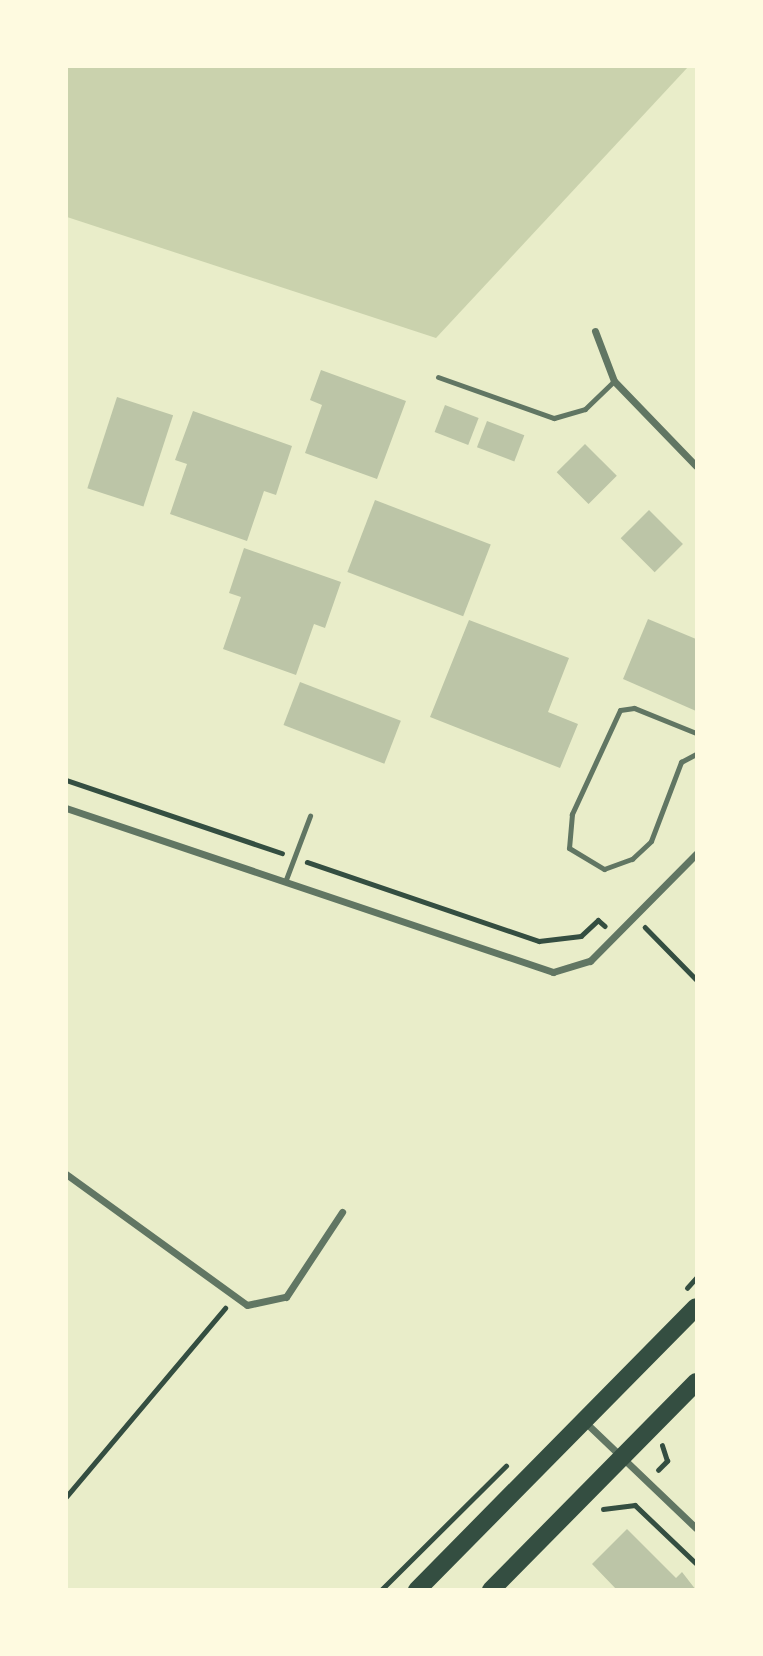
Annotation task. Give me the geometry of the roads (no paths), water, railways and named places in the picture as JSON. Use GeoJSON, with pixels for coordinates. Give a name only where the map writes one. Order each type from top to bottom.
{"type":"FeatureCollection","features":[{"type":"Feature","properties":{"kind":"main road"},"geometry":{"type":"LineString","coordinates":[[417,1590],[696,1307]]}},
{"type":"Feature","properties":{"kind":"main road"},"geometry":{"type":"LineString","coordinates":[[491,1590],[696,1382]]}},
{"type":"Feature","properties":{"kind":"street"},"geometry":{"type":"LineString","coordinates":[[595,331],[614,381],[696,466]]}},
{"type":"Feature","properties":{"kind":"street"},"geometry":{"type":"LineString","coordinates":[[66,808],[540,970],[579,967],[615,937],[696,854]]}},
{"type":"Feature","properties":{"kind":"street"},"geometry":{"type":"LineString","coordinates":[[66,1174],[230,1298],[260,1306],[286,1297],[342,1212]]}},
{"type":"Feature","properties":{"kind":"street"},"geometry":{"type":"LineString","coordinates":[[584,1421],[696,1528]]}},
{"type":"Feature","properties":{"kind":"lane"},"geometry":{"type":"LineString","coordinates":[[438,377],[554,418],[585,409],[614,381]]}},
{"type":"Feature","properties":{"kind":"lane"},"geometry":{"type":"LineString","coordinates":[[696,733],[634,708],[620,710],[572,814],[569,848],[604,869],[632,859],[651,841],[681,762],[696,754]]}},
{"type":"Feature","properties":{"kind":"lane"},"geometry":{"type":"LineString","coordinates":[[285,882],[310,816]]}}]}
